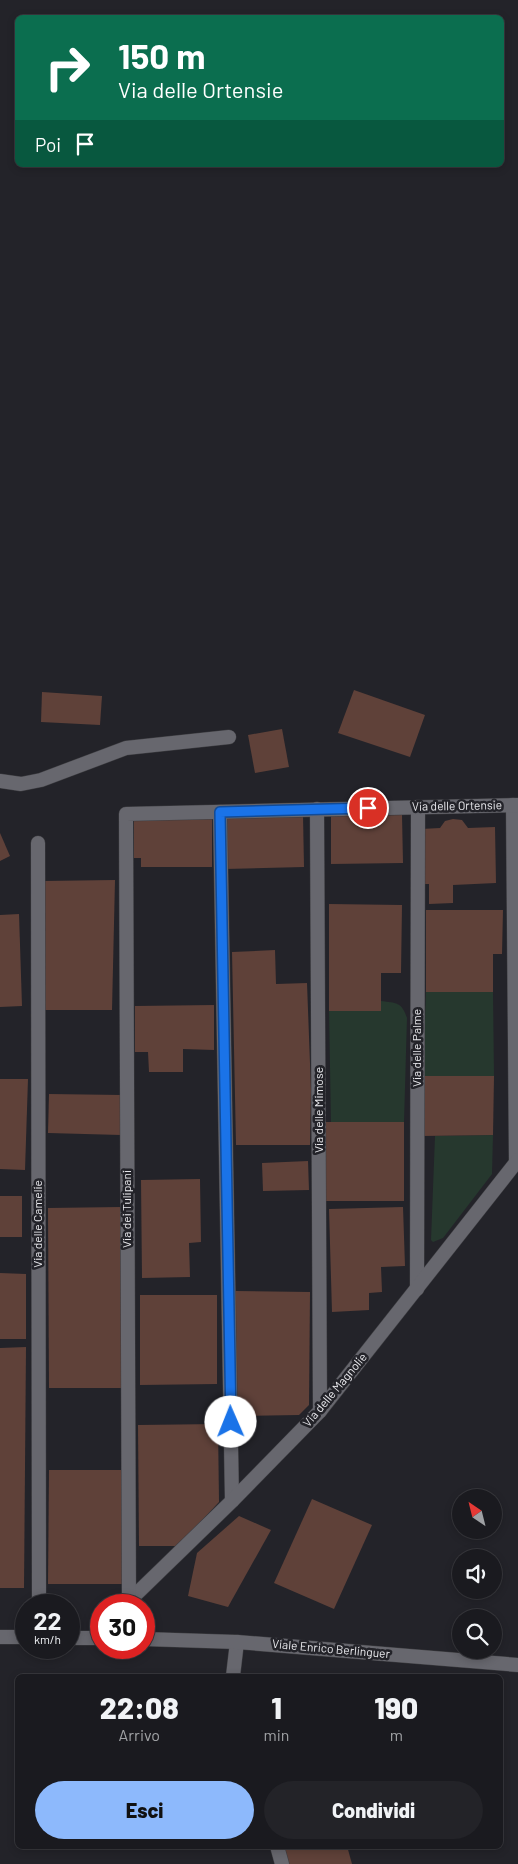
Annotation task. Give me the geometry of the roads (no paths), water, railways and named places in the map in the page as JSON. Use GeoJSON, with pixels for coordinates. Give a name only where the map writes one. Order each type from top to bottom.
{"type":"FeatureCollection","features":[{"type":"Feature","properties":{"kind":"street"},"geometry":{"type":"LineString","coordinates":[[0,781],[21,784],[41,780],[126,748],[229,736]]}},
{"type":"Feature","properties":{"kind":"street"},"geometry":{"type":"LineString","coordinates":[[516,805],[517,1161]]}},
{"type":"Feature","properties":{"kind":"street","name":"Via delle Ortensie"},"geometry":{"type":"LineString","coordinates":[[126,814],[516,805]]}},
{"type":"Feature","properties":{"kind":"street","name":"Via delle Palme"},"geometry":{"type":"LineString","coordinates":[[417,1289],[418,807]]}},
{"type":"Feature","properties":{"kind":"street","name":"Via delle Mimose"},"geometry":{"type":"LineString","coordinates":[[317,809],[320,1411]]}},
{"type":"Feature","properties":{"kind":"street"},"geometry":{"type":"LineString","coordinates":[[220,812],[232,1501]]}},
{"type":"Feature","properties":{"kind":"street","name":"Via dei Tulipani"},"geometry":{"type":"LineString","coordinates":[[126,814],[129,1594]]}},
{"type":"Feature","properties":{"kind":"street","name":"Via delle Camelie"},"geometry":{"type":"LineString","coordinates":[[38,843],[38,1594]]}},
{"type":"Feature","properties":{"kind":"street","name":"Via delle Magnolie"},"geometry":{"type":"LineString","coordinates":[[138,1594],[320,1411],[517,1161]]}},
{"type":"Feature","properties":{"kind":"street"},"geometry":{"type":"LineString","coordinates":[[0,1637],[15,1637]]}},
{"type":"Feature","properties":{"kind":"street","name":"Viale Enrico Berlinguer"},"geometry":{"type":"LineString","coordinates":[[155,1639],[237,1642],[518,1665]]}},
{"type":"Feature","properties":{"kind":"street"},"geometry":{"type":"LineString","coordinates":[[233,1674],[237,1642]]}},
{"type":"Feature","properties":{"kind":"street"},"geometry":{"type":"LineString","coordinates":[[278,1849],[282,1864]]}}]}
